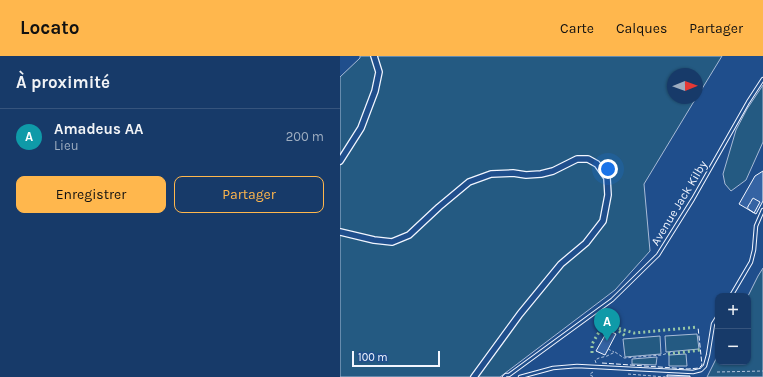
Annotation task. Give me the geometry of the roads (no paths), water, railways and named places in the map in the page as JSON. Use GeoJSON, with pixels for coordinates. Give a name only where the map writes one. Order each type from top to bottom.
{"type":"FeatureCollection","features":[{"type":"Feature","properties":{"kind":"street"},"geometry":{"type":"LineString","coordinates":[[340,161],[361,128],[375,91],[379,72],[374,56]]}},
{"type":"Feature","properties":{"kind":"street"},"geometry":{"type":"LineString","coordinates":[[342,235],[392,242],[409,235],[469,182],[491,174],[541,174],[553,171],[577,159],[588,159],[597,164],[607,178],[608,195],[603,221],[586,243],[561,264],[520,314],[474,377]]}},
{"type":"Feature","properties":{"kind":"lane","name":"Avenue Jack Kilby"},"geometry":{"type":"LineString","coordinates":[[504,377],[505,375],[510,376],[612,300],[658,255],[693,200],[763,78]]}},
{"type":"Feature","properties":{"kind":"lane"},"geometry":{"type":"LineString","coordinates":[[733,293],[751,262],[754,250],[756,226],[763,210]]}},
{"type":"Feature","properties":{"kind":"lane"},"geometry":{"type":"LineString","coordinates":[[520,377],[553,368],[577,366],[693,372],[700,370],[705,366],[713,324],[715,321]]}},
{"type":"Feature","properties":{"kind":"place","name":"Amadeus AA"},"geometry":{"type":"Point","coordinates":[607,341]}}]}
